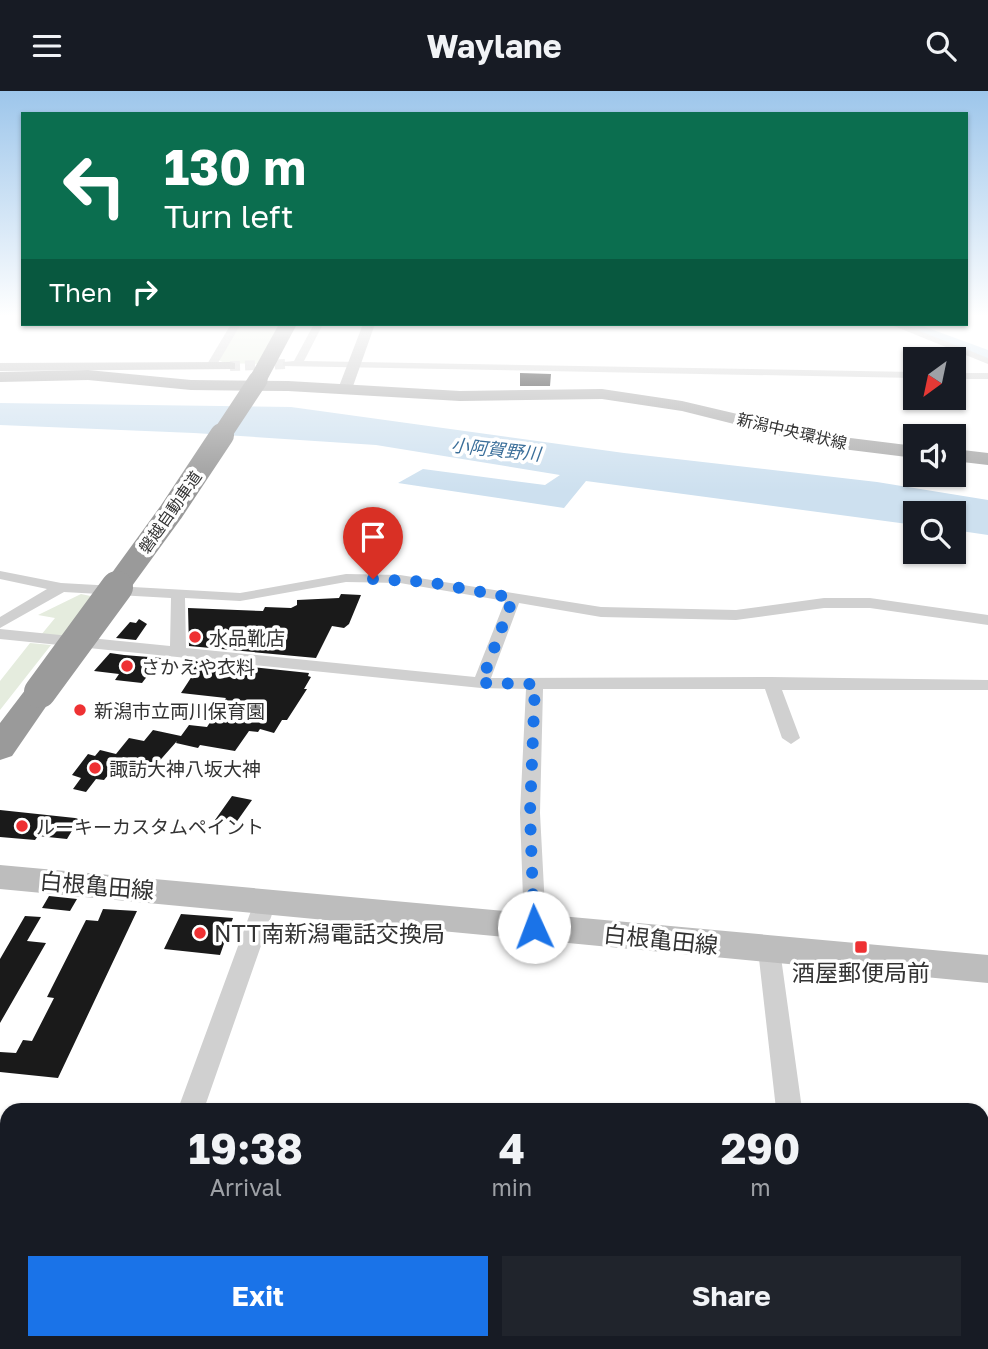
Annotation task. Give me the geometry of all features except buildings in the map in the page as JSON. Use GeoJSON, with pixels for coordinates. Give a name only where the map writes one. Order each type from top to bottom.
{"type":"FeatureCollection","features":[{"type":"Feature","properties":{"kind":"highway","name":"磐越自動車道"},"geometry":{"type":"LineString","coordinates":[[0,748],[171,512],[261,375]]}},
{"type":"Feature","properties":{"kind":"main road","name":"新潟中央環状線"},"geometry":{"type":"LineString","coordinates":[[0,377],[50,375]]}},
{"type":"Feature","properties":{"kind":"main road","name":"新潟中央環状線"},"geometry":{"type":"LineString","coordinates":[[73,375],[191,385],[345,389],[460,396],[603,394],[692,408],[826,441],[903,451]]}},
{"type":"Feature","properties":{"kind":"main road"},"geometry":{"type":"LineString","coordinates":[[345,389],[350,375]]}},
{"type":"Feature","properties":{"kind":"main road"},"geometry":{"type":"LineString","coordinates":[[966,456],[988,459]]}},
{"type":"Feature","properties":{"kind":"main road","name":"白根亀田線"},"geometry":{"type":"LineString","coordinates":[[0,877],[265,899],[769,950],[988,969]]}},
{"type":"Feature","properties":{"kind":"street"},"geometry":{"type":"LineString","coordinates":[[966,376],[988,376]]}},
{"type":"Feature","properties":{"kind":"street"},"geometry":{"type":"LineString","coordinates":[[0,575],[61,587],[178,595],[253,596],[346,578],[429,582],[601,612],[736,615],[824,603],[870,603],[988,620]]}},
{"type":"Feature","properties":{"kind":"street"},"geometry":{"type":"LineString","coordinates":[[0,623],[61,587]]}},
{"type":"Feature","properties":{"kind":"street"},"geometry":{"type":"LineString","coordinates":[[178,595],[178,654]]}},
{"type":"Feature","properties":{"kind":"street"},"geometry":{"type":"LineString","coordinates":[[481,683],[513,598]]}},
{"type":"Feature","properties":{"kind":"street"},"geometry":{"type":"LineString","coordinates":[[0,634],[481,683],[771,682],[988,685]]}},
{"type":"Feature","properties":{"kind":"street"},"geometry":{"type":"LineString","coordinates":[[771,682],[791,738]]}},
{"type":"Feature","properties":{"kind":"street"},"geometry":{"type":"LineString","coordinates":[[534,927],[530,813],[535,684]]}},
{"type":"Feature","properties":{"kind":"street"},"geometry":{"type":"LineString","coordinates":[[193,1103],[265,899]]}},
{"type":"Feature","properties":{"kind":"street"},"geometry":{"type":"LineString","coordinates":[[769,950],[788,1103]]}},
{"type":"Feature","properties":{"kind":"shaded area"},"geometry":{"type":"Polygon","coordinates":[[[81,594],[100,598],[67,638],[41,635],[55,618],[38,615],[81,594]]]}},
{"type":"Feature","properties":{"kind":"shaded area"},"geometry":{"type":"Polygon","coordinates":[[[30,643],[51,645],[0,710],[0,681],[30,643]]]}},
{"type":"Feature","properties":{"kind":"water","name":"小阿賀野川"},"geometry":{"type":"Polygon","coordinates":[[[0,403],[291,407],[624,453],[877,482],[988,500],[988,535],[966,532],[966,501],[903,501],[903,523],[586,481],[564,508],[398,483],[423,469],[545,485],[560,475],[376,445],[194,433],[0,425],[0,403]]]}},
{"type":"Feature","properties":{"kind":"place","name":"水品靴店"},"geometry":{"type":"Point","coordinates":[195,637]}},
{"type":"Feature","properties":{"kind":"place","name":"さかえや衣料"},"geometry":{"type":"Point","coordinates":[127,666]}},
{"type":"Feature","properties":{"kind":"place","name":"新潟市立両川保育園"},"geometry":{"type":"Point","coordinates":[80,710]}},
{"type":"Feature","properties":{"kind":"place","name":"諏訪大神八坂大神"},"geometry":{"type":"Point","coordinates":[95,768]}},
{"type":"Feature","properties":{"kind":"place","name":"ルーキーカスタムペイント"},"geometry":{"type":"Point","coordinates":[22,826]}},
{"type":"Feature","properties":{"kind":"place","name":"NTT南新潟電話交換局"},"geometry":{"type":"Point","coordinates":[200,933]}},
{"type":"Feature","properties":{"kind":"place","name":"酒屋郵便局前"},"geometry":{"type":"Point","coordinates":[861,947]}},
{"type":"Feature","properties":{"kind":"route"},"geometry":{"type":"LineString","coordinates":[[373,579],[429,582],[513,598],[481,683],[535,684],[530,813],[534,927]]}}]}
